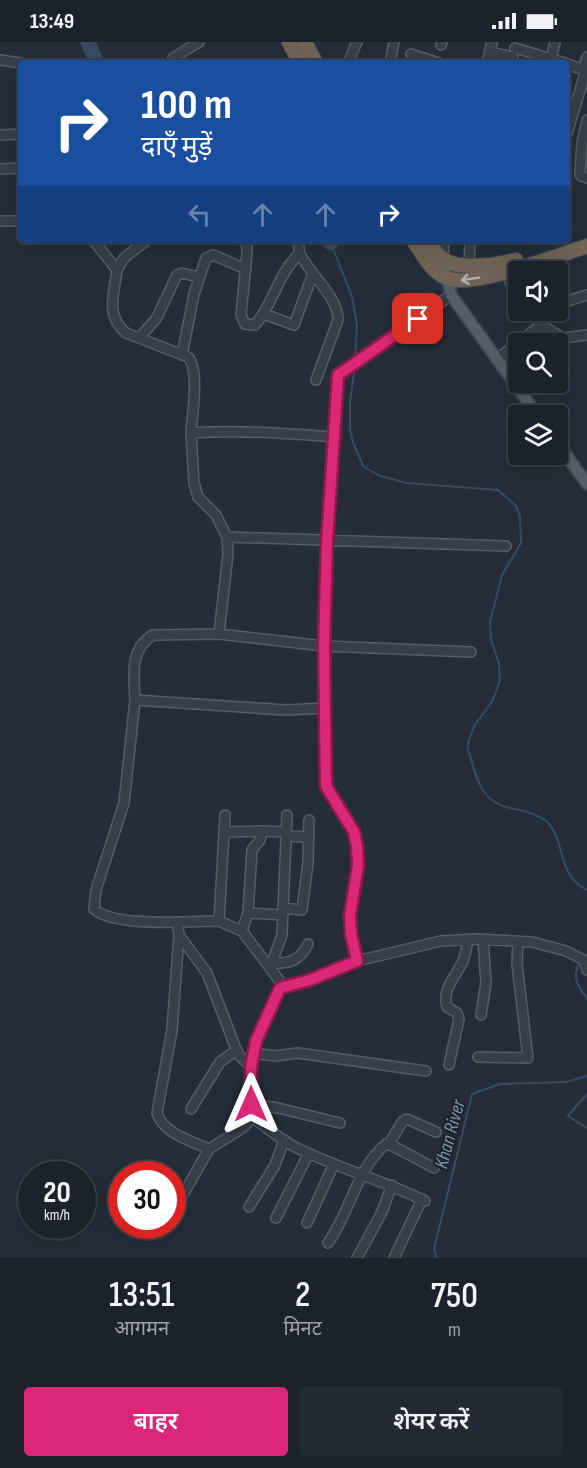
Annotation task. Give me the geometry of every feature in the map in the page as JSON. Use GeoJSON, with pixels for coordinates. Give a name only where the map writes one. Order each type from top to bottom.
{"type":"FeatureCollection","features":[{"type":"Feature","properties":{"kind":"highway"},"geometry":{"type":"LineString","coordinates":[[289,42],[298,60]]}},
{"type":"Feature","properties":{"kind":"highway"},"geometry":{"type":"LineString","coordinates":[[305,42],[314,60]]}},
{"type":"Feature","properties":{"kind":"highway"},"geometry":{"type":"LineString","coordinates":[[430,243],[443,259],[454,264],[505,268],[587,239]]}},
{"type":"Feature","properties":{"kind":"highway"},"geometry":{"type":"LineString","coordinates":[[415,243],[431,266],[447,278],[462,280],[587,246]]}},
{"type":"Feature","properties":{"kind":"main road"},"geometry":{"type":"LineString","coordinates":[[443,259],[451,296],[530,405]]}},
{"type":"Feature","properties":{"kind":"main road"},"geometry":{"type":"LineString","coordinates":[[568,458],[587,484]]}},
{"type":"Feature","properties":{"kind":"street"},"geometry":{"type":"LineString","coordinates":[[173,58],[199,42]]}},
{"type":"Feature","properties":{"kind":"street"},"geometry":{"type":"LineString","coordinates":[[349,60],[357,42]]}},
{"type":"Feature","properties":{"kind":"street"},"geometry":{"type":"LineString","coordinates":[[391,60],[394,42]]}},
{"type":"Feature","properties":{"kind":"street"},"geometry":{"type":"LineString","coordinates":[[488,60],[492,42]]}},
{"type":"Feature","properties":{"kind":"street"},"geometry":{"type":"LineString","coordinates":[[550,60],[555,42]]}},
{"type":"Feature","properties":{"kind":"street"},"geometry":{"type":"LineString","coordinates":[[490,52],[514,53],[546,60]]}},
{"type":"Feature","properties":{"kind":"street"},"geometry":{"type":"LineString","coordinates":[[411,54],[430,60]]}},
{"type":"Feature","properties":{"kind":"street"},"geometry":{"type":"LineString","coordinates":[[570,123],[587,57]]}},
{"type":"Feature","properties":{"kind":"street"},"geometry":{"type":"LineString","coordinates":[[0,60],[18,63]]}},
{"type":"Feature","properties":{"kind":"street"},"geometry":{"type":"LineString","coordinates":[[570,64],[585,70]]}},
{"type":"Feature","properties":{"kind":"street"},"geometry":{"type":"LineString","coordinates":[[587,120],[582,143],[580,173],[581,176],[587,178]]}},
{"type":"Feature","properties":{"kind":"street"},"geometry":{"type":"LineString","coordinates":[[0,135],[18,134]]}},
{"type":"Feature","properties":{"kind":"street"},"geometry":{"type":"LineString","coordinates":[[0,169],[18,168]]}},
{"type":"Feature","properties":{"kind":"street"},"geometry":{"type":"LineString","coordinates":[[0,221],[18,221]]}},
{"type":"Feature","properties":{"kind":"street"},"geometry":{"type":"LineString","coordinates":[[96,243],[121,264]]}},
{"type":"Feature","properties":{"kind":"street"},"geometry":{"type":"LineString","coordinates":[[144,243],[121,264],[112,315],[119,327],[126,333],[188,357],[193,363],[195,373],[191,433],[194,483],[198,497],[216,515],[226,537],[228,554],[219,634]]}},
{"type":"Feature","properties":{"kind":"street"},"geometry":{"type":"LineString","coordinates":[[245,243],[247,246],[242,320],[245,324],[255,326],[264,314],[274,290],[290,263],[300,253]]}},
{"type":"Feature","properties":{"kind":"street"},"geometry":{"type":"LineString","coordinates":[[298,243],[300,253],[325,289],[338,313],[338,320],[316,380]]}},
{"type":"Feature","properties":{"kind":"street"},"geometry":{"type":"LineString","coordinates":[[443,259],[444,243]]}},
{"type":"Feature","properties":{"kind":"street"},"geometry":{"type":"LineString","coordinates":[[469,265],[470,243]]}},
{"type":"Feature","properties":{"kind":"street"},"geometry":{"type":"LineString","coordinates":[[182,355],[198,277],[206,258],[213,255],[246,269]]}},
{"type":"Feature","properties":{"kind":"street"},"geometry":{"type":"LineString","coordinates":[[505,268],[508,276]]}},
{"type":"Feature","properties":{"kind":"street"},"geometry":{"type":"LineString","coordinates":[[139,338],[156,319],[177,275],[182,273],[198,277]]}},
{"type":"Feature","properties":{"kind":"street"},"geometry":{"type":"LineString","coordinates":[[264,314],[294,325],[313,273]]}},
{"type":"Feature","properties":{"kind":"street"},"geometry":{"type":"LineString","coordinates":[[568,301],[587,295]]}},
{"type":"Feature","properties":{"kind":"street"},"geometry":{"type":"LineString","coordinates":[[357,961],[351,934],[350,915],[358,865],[357,846],[354,832],[326,786],[324,646],[327,542],[338,375],[451,296]]}},
{"type":"Feature","properties":{"kind":"street"},"geometry":{"type":"LineString","coordinates":[[538,321],[541,325],[563,338],[587,335]]}},
{"type":"Feature","properties":{"kind":"street"},"geometry":{"type":"LineString","coordinates":[[497,359],[541,325]]}},
{"type":"Feature","properties":{"kind":"street"},"geometry":{"type":"LineString","coordinates":[[191,433],[243,431],[333,437]]}},
{"type":"Feature","properties":{"kind":"street"},"geometry":{"type":"LineString","coordinates":[[226,537],[506,546]]}},
{"type":"Feature","properties":{"kind":"street"},"geometry":{"type":"LineString","coordinates":[[394,1258],[423,1200],[392,1185],[309,1153],[284,1140],[253,1118],[251,1067],[256,1041],[281,983],[271,965],[242,931],[219,921],[135,922],[99,915],[94,909],[96,890],[124,803],[135,700],[134,661],[138,648],[144,640],[153,635],[219,634],[324,646],[471,652]]}},
{"type":"Feature","properties":{"kind":"street"},"geometry":{"type":"LineString","coordinates":[[135,700],[286,710],[326,708]]}},
{"type":"Feature","properties":{"kind":"street"},"geometry":{"type":"LineString","coordinates":[[219,921],[225,815]]}},
{"type":"Feature","properties":{"kind":"street"},"geometry":{"type":"LineString","coordinates":[[271,965],[282,934],[286,815]]}},
{"type":"Feature","properties":{"kind":"street"},"geometry":{"type":"LineString","coordinates":[[248,913],[302,910],[308,863],[309,820]]}},
{"type":"Feature","properties":{"kind":"street"},"geometry":{"type":"LineString","coordinates":[[224,832],[262,831],[307,837]]}},
{"type":"Feature","properties":{"kind":"street"},"geometry":{"type":"LineString","coordinates":[[242,931],[248,913],[252,850],[260,840],[262,831]]}},
{"type":"Feature","properties":{"kind":"street"},"geometry":{"type":"LineString","coordinates":[[177,922],[179,935],[172,1030],[157,1113],[159,1120],[165,1126],[208,1149]]}},
{"type":"Feature","properties":{"kind":"street"},"geometry":{"type":"LineString","coordinates":[[179,935],[207,973],[237,1050],[251,1067]]}},
{"type":"Feature","properties":{"kind":"street"},"geometry":{"type":"LineString","coordinates":[[449,1065],[459,1018],[457,1013],[447,1007],[445,1000],[447,991],[462,964],[468,939]]}},
{"type":"Feature","properties":{"kind":"street"},"geometry":{"type":"LineString","coordinates":[[280,988],[310,980],[357,961],[441,941],[483,939],[532,942],[566,951],[583,963]]}},
{"type":"Feature","properties":{"kind":"street"},"geometry":{"type":"LineString","coordinates":[[481,1015],[486,983],[483,939]]}},
{"type":"Feature","properties":{"kind":"street"},"geometry":{"type":"LineString","coordinates":[[478,1058],[528,1058],[517,964],[518,941]]}},
{"type":"Feature","properties":{"kind":"street"},"geometry":{"type":"LineString","coordinates":[[271,965],[295,960],[304,952],[308,944]]}},
{"type":"Feature","properties":{"kind":"street"},"geometry":{"type":"LineString","coordinates":[[191,1109],[220,1062],[237,1050]]}},
{"type":"Feature","properties":{"kind":"street"},"geometry":{"type":"LineString","coordinates":[[254,1053],[275,1056],[298,1053],[426,1071]]}},
{"type":"Feature","properties":{"kind":"street"},"geometry":{"type":"LineString","coordinates":[[251,1104],[298,1112],[340,1123]]}},
{"type":"Feature","properties":{"kind":"street"},"geometry":{"type":"LineString","coordinates":[[186,1189],[208,1149],[241,1129],[253,1118]]}},
{"type":"Feature","properties":{"kind":"street"},"geometry":{"type":"LineString","coordinates":[[328,1243],[343,1220],[362,1174],[382,1147],[389,1144],[402,1122],[407,1119],[436,1132]]}},
{"type":"Feature","properties":{"kind":"street"},"geometry":{"type":"LineString","coordinates":[[249,1207],[275,1165],[284,1140]]}},
{"type":"Feature","properties":{"kind":"street"},"geometry":{"type":"LineString","coordinates":[[389,1144],[434,1168]]}},
{"type":"Feature","properties":{"kind":"street"},"geometry":{"type":"LineString","coordinates":[[276,1218],[309,1153]]}},
{"type":"Feature","properties":{"kind":"street"},"geometry":{"type":"LineString","coordinates":[[307,1223],[334,1164]]}},
{"type":"Feature","properties":{"kind":"street"},"geometry":{"type":"LineString","coordinates":[[357,1258],[381,1214],[392,1185]]}},
{"type":"Feature","properties":{"kind":"waterway"},"geometry":{"type":"LineString","coordinates":[[88,42],[96,60]]}},
{"type":"Feature","properties":{"kind":"waterway"},"geometry":{"type":"LineString","coordinates":[[331,243],[352,297],[357,325],[355,360]]}},
{"type":"Feature","properties":{"kind":"waterway"},"geometry":{"type":"LineString","coordinates":[[355,366],[350,402],[350,429],[363,466],[378,475],[406,483],[498,490],[516,506],[520,516],[521,543],[502,575],[490,622],[491,640],[499,663],[500,680],[493,700],[474,726],[468,749],[478,780],[487,796],[503,806],[531,813],[546,821],[557,838],[570,875],[587,890]]}},
{"type":"Feature","properties":{"kind":"waterway"},"geometry":{"type":"LineString","coordinates":[[580,961],[576,971],[576,980],[587,998]]}},
{"type":"Feature","properties":{"kind":"waterway","name":"Khan River"},"geometry":{"type":"LineString","coordinates":[[437,1258],[434,1249],[472,1094],[500,1084],[566,1082],[587,1076]]}},
{"type":"Feature","properties":{"kind":"waterway"},"geometry":{"type":"LineString","coordinates":[[587,1094],[568,1116],[587,1128]]}},
{"type":"Feature","properties":{"kind":"route"},"geometry":{"type":"LineString","coordinates":[[251,1104],[251,1067],[256,1041],[280,988],[310,980],[357,961],[351,934],[350,915],[358,865],[357,846],[354,832],[326,786],[324,646],[327,542],[338,375],[418,319]]}}]}
